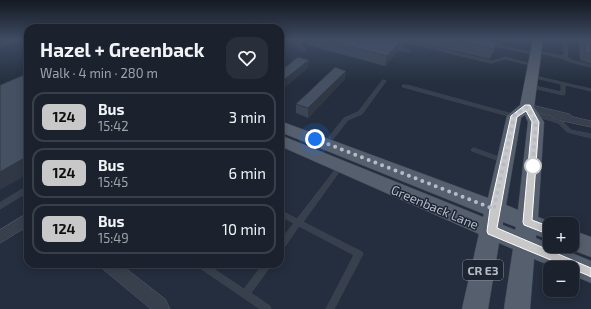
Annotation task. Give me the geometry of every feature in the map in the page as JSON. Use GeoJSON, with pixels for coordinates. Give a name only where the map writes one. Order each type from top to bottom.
{"type":"FeatureCollection","features":[{"type":"Feature","properties":{"kind":"main road","name":"CR E3"},"geometry":{"type":"LineString","coordinates":[[475,309],[505,161],[524,112],[535,57]]}},
{"type":"Feature","properties":{"kind":"main road","name":"CR E3"},"geometry":{"type":"LineString","coordinates":[[517,309],[526,233],[536,122],[524,112]]}},
{"type":"Feature","properties":{"kind":"main road","name":"Greenback Lane"},"geometry":{"type":"LineString","coordinates":[[284,127],[327,143],[493,220]]}},
{"type":"Feature","properties":{"kind":"main road"},"geometry":{"type":"LineString","coordinates":[[284,135],[314,147],[327,143]]}},
{"type":"Feature","properties":{"kind":"main road","name":"Greenback Lane"},"geometry":{"type":"LineString","coordinates":[[284,142],[340,167],[493,220],[526,233],[591,272]]}},
{"type":"Feature","properties":{"kind":"main road","name":"Greenback Lane"},"geometry":{"type":"LineString","coordinates":[[526,233],[543,232]]}},
{"type":"Feature","properties":{"kind":"main road"},"geometry":{"type":"LineString","coordinates":[[579,243],[591,247]]}},
{"type":"Feature","properties":{"kind":"street"},"geometry":{"type":"LineString","coordinates":[[524,112],[566,116],[591,124]]}},
{"type":"Feature","properties":{"kind":"street"},"geometry":{"type":"LineString","coordinates":[[0,238],[24,222]]}},
{"type":"Feature","properties":{"kind":"street"},"geometry":{"type":"LineString","coordinates":[[113,268],[162,309]]}},
{"type":"Feature","properties":{"kind":"lane"},"geometry":{"type":"LineString","coordinates":[[460,54],[492,62],[505,58],[565,58],[591,66]]}},
{"type":"Feature","properties":{"kind":"lane"},"geometry":{"type":"LineString","coordinates":[[535,57],[563,94],[563,83]]}},
{"type":"Feature","properties":{"kind":"lane"},"geometry":{"type":"LineString","coordinates":[[535,57],[563,83],[591,90]]}},
{"type":"Feature","properties":{"kind":"lane"},"geometry":{"type":"LineString","coordinates":[[327,143],[346,119],[360,113],[384,81]]}},
{"type":"Feature","properties":{"kind":"lane"},"geometry":{"type":"LineString","coordinates":[[405,86],[524,112],[560,122],[569,130],[591,136]]}},
{"type":"Feature","properties":{"kind":"lane"},"geometry":{"type":"LineString","coordinates":[[474,150],[505,161]]}},
{"type":"Feature","properties":{"kind":"lane"},"geometry":{"type":"LineString","coordinates":[[284,242],[340,167]]}},
{"type":"Feature","properties":{"kind":"lane"},"geometry":{"type":"LineString","coordinates":[[0,206],[24,191]]}},
{"type":"Feature","properties":{"kind":"lane"},"geometry":{"type":"LineString","coordinates":[[284,215],[359,254],[330,309]]}},
{"type":"Feature","properties":{"kind":"lane"},"geometry":{"type":"LineString","coordinates":[[206,268],[267,309]]}},
{"type":"Feature","properties":{"kind":"lane"},"geometry":{"type":"LineString","coordinates":[[245,294],[265,268]]}},
{"type":"Feature","properties":{"kind":"building"},"geometry":{"type":"Polygon","coordinates":[[[298,57],[309,60],[284,80],[284,68],[298,57]]]}},
{"type":"Feature","properties":{"kind":"building"},"geometry":{"type":"Polygon","coordinates":[[[335,67],[346,71],[308,108],[296,104],[335,67]]]}},
{"type":"Feature","properties":{"kind":"building"},"geometry":{"type":"Polygon","coordinates":[[[24,75],[24,158],[0,172],[0,85],[24,75]]]}},
{"type":"Feature","properties":{"kind":"bus line","name":"124"},"geometry":{"type":"LineString","coordinates":[[543,228],[527,222],[536,122],[527,107],[514,116],[494,209],[492,231],[543,252]]}},
{"type":"Feature","properties":{"kind":"bus line","name":"124"},"geometry":{"type":"LineString","coordinates":[[545,253],[591,272]]}},
{"type":"Feature","properties":{"kind":"route"},"geometry":{"type":"LineString","coordinates":[[315,139],[494,209],[514,116],[527,107],[536,122],[532,170],[533,166]]}}]}
